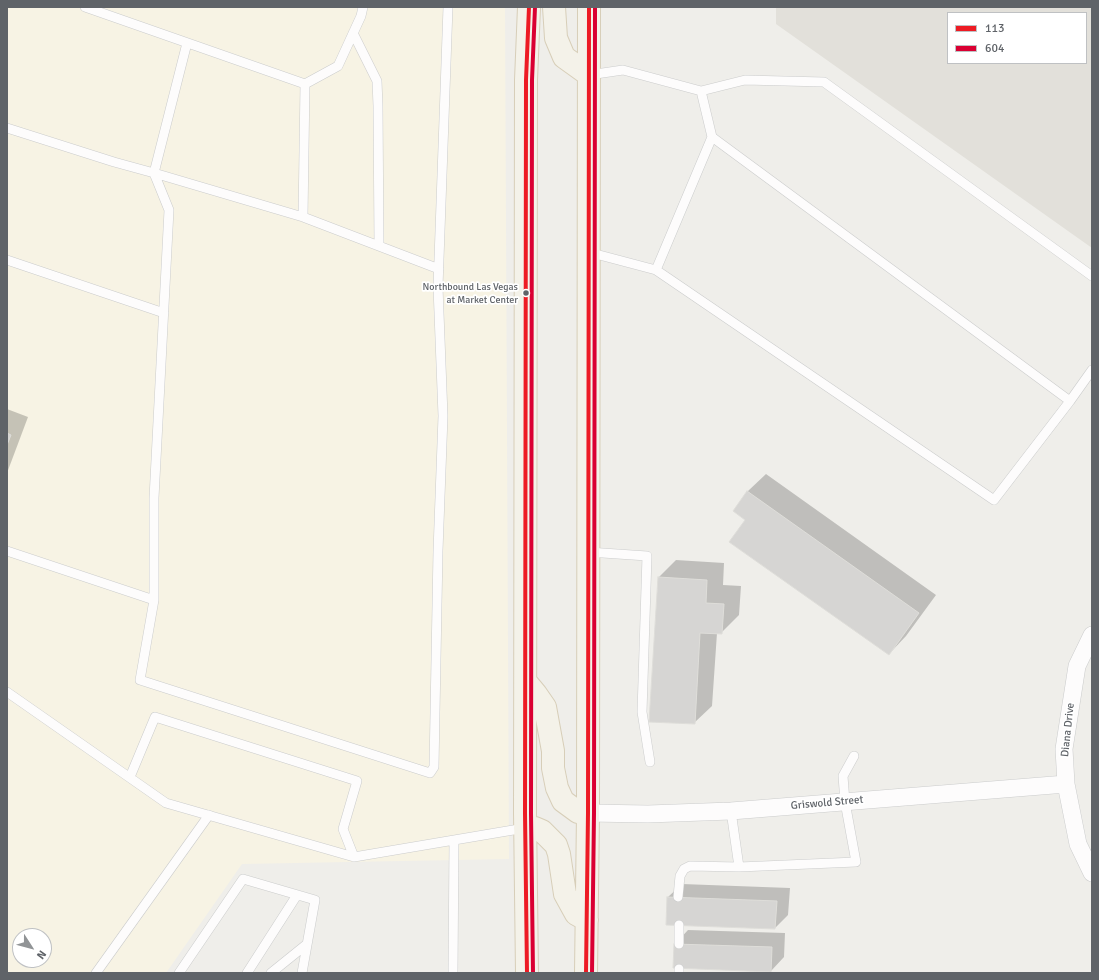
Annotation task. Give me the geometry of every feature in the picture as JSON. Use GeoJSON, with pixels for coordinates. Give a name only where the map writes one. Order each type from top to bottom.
{"type":"FeatureCollection","features":[{"type":"Feature","properties":{"kind":"main road"},"geometry":{"type":"LineString","coordinates":[[527,973],[525,828],[526,80],[529,7]]}},
{"type":"Feature","properties":{"kind":"main road"},"geometry":{"type":"LineString","coordinates":[[554,7],[556,38],[564,56],[589,75]]}},
{"type":"Feature","properties":{"kind":"main road"},"geometry":{"type":"LineString","coordinates":[[586,973],[588,813],[589,7]]}},
{"type":"Feature","properties":{"kind":"main road"},"geometry":{"type":"LineString","coordinates":[[526,682],[544,707],[553,751],[553,768],[557,788],[563,800],[578,812],[588,813]]}},
{"type":"Feature","properties":{"kind":"main road"},"geometry":{"type":"LineString","coordinates":[[525,828],[542,830],[556,844],[565,894],[576,914],[587,920]]}},
{"type":"Feature","properties":{"kind":"street","name":"Diana Drive"},"geometry":{"type":"LineString","coordinates":[[1092,636],[1077,666],[1064,749],[1066,784],[1078,844],[1092,873]]}},
{"type":"Feature","properties":{"kind":"street","name":"Griswold Street"},"geometry":{"type":"LineString","coordinates":[[588,813],[648,814],[731,812],[1066,784]]}},
{"type":"Feature","properties":{"kind":"lane"},"geometry":{"type":"LineString","coordinates":[[85,7],[305,84],[338,66],[361,16],[363,7]]}},
{"type":"Feature","properties":{"kind":"lane"},"geometry":{"type":"LineString","coordinates":[[187,43],[154,173],[170,210],[154,498],[154,600],[140,680],[430,773],[434,767],[438,551],[444,416],[438,287],[448,7]]}},
{"type":"Feature","properties":{"kind":"lane"},"geometry":{"type":"LineString","coordinates":[[353,33],[376,81],[378,106],[379,246]]}},
{"type":"Feature","properties":{"kind":"lane"},"geometry":{"type":"LineString","coordinates":[[589,75],[623,70],[701,91],[745,80],[824,82],[1092,276]]}},
{"type":"Feature","properties":{"kind":"lane"},"geometry":{"type":"LineString","coordinates":[[303,217],[305,84]]}},
{"type":"Feature","properties":{"kind":"lane"},"geometry":{"type":"LineString","coordinates":[[656,270],[712,137],[701,91]]}},
{"type":"Feature","properties":{"kind":"lane"},"geometry":{"type":"LineString","coordinates":[[7,128],[114,162],[303,217],[439,269]]}},
{"type":"Feature","properties":{"kind":"lane"},"geometry":{"type":"LineString","coordinates":[[712,137],[1070,400]]}},
{"type":"Feature","properties":{"kind":"lane"},"geometry":{"type":"LineString","coordinates":[[588,252],[656,270],[994,500],[1092,370]]}},
{"type":"Feature","properties":{"kind":"lane"},"geometry":{"type":"LineString","coordinates":[[7,260],[164,313]]}},
{"type":"Feature","properties":{"kind":"lane"},"geometry":{"type":"LineString","coordinates":[[7,551],[154,600]]}},
{"type":"Feature","properties":{"kind":"lane"},"geometry":{"type":"LineString","coordinates":[[588,552],[647,556],[642,712],[650,762]]}},
{"type":"Feature","properties":{"kind":"lane"},"geometry":{"type":"LineString","coordinates":[[7,692],[166,803],[354,857],[525,828]]}},
{"type":"Feature","properties":{"kind":"lane"},"geometry":{"type":"LineString","coordinates":[[130,777],[155,717],[357,781],[343,829],[354,857]]}},
{"type":"Feature","properties":{"kind":"lane"},"geometry":{"type":"LineString","coordinates":[[678,897],[680,876],[684,869],[690,866],[739,867],[856,862],[845,802],[843,776],[854,756]]}},
{"type":"Feature","properties":{"kind":"lane"},"geometry":{"type":"LineString","coordinates":[[731,812],[739,867]]}},
{"type":"Feature","properties":{"kind":"lane"},"geometry":{"type":"LineString","coordinates":[[96,973],[209,815]]}},
{"type":"Feature","properties":{"kind":"lane"},"geometry":{"type":"LineString","coordinates":[[453,973],[454,840]]}},
{"type":"Feature","properties":{"kind":"lane"},"geometry":{"type":"LineString","coordinates":[[179,973],[243,878],[315,900],[302,973]]}},
{"type":"Feature","properties":{"kind":"lane"},"geometry":{"type":"LineString","coordinates":[[247,973],[298,895]]}},
{"type":"Feature","properties":{"kind":"lane"},"geometry":{"type":"LineString","coordinates":[[679,925],[679,944]]}},
{"type":"Feature","properties":{"kind":"lane"},"geometry":{"type":"LineString","coordinates":[[271,973],[307,944]]}},
{"type":"Feature","properties":{"kind":"shaded area"},"geometry":{"type":"Polygon","coordinates":[[[7,7],[505,7],[509,859],[242,864],[166,973],[7,973],[7,7]]]}},
{"type":"Feature","properties":{"kind":"shaded area"},"geometry":{"type":"Polygon","coordinates":[[[776,7],[1092,7],[1092,248],[776,24],[776,7]]]}},
{"type":"Feature","properties":{"kind":"building"},"geometry":{"type":"Polygon","coordinates":[[[7,433],[11,435],[7,445],[7,433]]]}},
{"type":"Feature","properties":{"kind":"building"},"geometry":{"type":"Polygon","coordinates":[[[747,491],[919,613],[889,655],[729,542],[745,520],[733,511],[747,491]]]}},
{"type":"Feature","properties":{"kind":"building"},"geometry":{"type":"Polygon","coordinates":[[[658,577],[707,580],[706,603],[724,604],[722,634],[700,633],[695,724],[649,722],[658,577]]]}},
{"type":"Feature","properties":{"kind":"building"},"geometry":{"type":"Polygon","coordinates":[[[667,897],[777,901],[775,929],[666,925],[667,897]]]}},
{"type":"Feature","properties":{"kind":"building"},"geometry":{"type":"Polygon","coordinates":[[[674,944],[772,947],[771,972],[673,968],[674,944]]]}},
{"type":"Feature","properties":{"kind":"transit line","name":"113"},"geometry":{"type":"LineString","coordinates":[[527,973],[525,813],[526,80],[529,7]]}},
{"type":"Feature","properties":{"kind":"transit line","name":"604"},"geometry":{"type":"LineString","coordinates":[[533,973],[531,813],[532,80],[535,7]]}},
{"type":"Feature","properties":{"kind":"transit line","name":"113"},"geometry":{"type":"LineString","coordinates":[[586,973],[588,813],[589,7]]}},
{"type":"Feature","properties":{"kind":"transit line","name":"604"},"geometry":{"type":"LineString","coordinates":[[592,973],[594,813],[595,7]]}},
{"type":"Feature","properties":{"kind":"place","name":"Northbound Las Vegas at Market Center"},"geometry":{"type":"Point","coordinates":[526,293]}}]}
